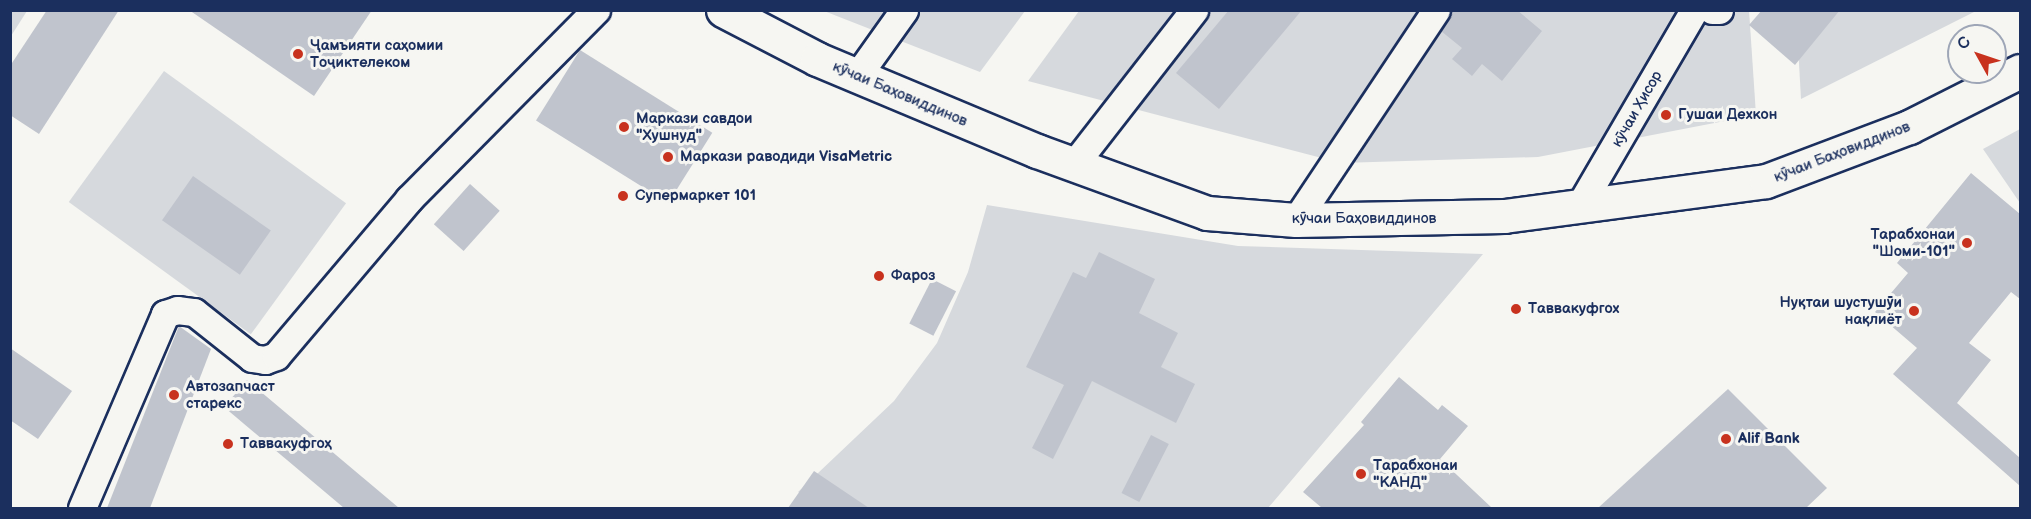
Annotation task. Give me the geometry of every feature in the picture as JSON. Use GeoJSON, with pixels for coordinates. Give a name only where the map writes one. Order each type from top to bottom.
{"type":"FeatureCollection","features":[{"type":"Feature","properties":{"kind":"street"},"geometry":{"type":"LineString","coordinates":[[81,508],[165,314],[177,310],[194,312],[252,358],[265,360],[276,356],[409,199],[596,10]]}},
{"type":"Feature","properties":{"kind":"street","name":"кӯчаи Баҳовиддинов"},"geometry":{"type":"LineString","coordinates":[[723,10],[857,76],[1075,164],[1207,213],[1296,220],[1504,216],[1766,181],[1909,127],[2020,71]]}},
{"type":"Feature","properties":{"kind":"street"},"geometry":{"type":"LineString","coordinates":[[857,76],[904,10]]}},
{"type":"Feature","properties":{"kind":"street"},"geometry":{"type":"LineString","coordinates":[[1075,164],[1194,10]]}},
{"type":"Feature","properties":{"kind":"street"},"geometry":{"type":"LineString","coordinates":[[1296,220],[1436,10]]}},
{"type":"Feature","properties":{"kind":"street","name":"кӯчаи Ҳисор"},"geometry":{"type":"LineString","coordinates":[[1579,207],[1694,10]]}},
{"type":"Feature","properties":{"kind":"street"},"geometry":{"type":"LineString","coordinates":[[1712,10],[1719,10]]}},
{"type":"Feature","properties":{"kind":"shaded area"},"geometry":{"type":"Polygon","coordinates":[[[1749,10],[1756,115],[1538,157],[1341,163],[1028,81],[1079,11],[1749,10]]]}},
{"type":"Feature","properties":{"kind":"shaded area"},"geometry":{"type":"Polygon","coordinates":[[[1796,10],[1976,11],[1947,24],[1801,99],[1796,10]]]}},
{"type":"Feature","properties":{"kind":"shaded area"},"geometry":{"type":"Polygon","coordinates":[[[10,11],[27,11],[11,36],[10,11]]]}},
{"type":"Feature","properties":{"kind":"shaded area"},"geometry":{"type":"Polygon","coordinates":[[[824,11],[1025,11],[980,72],[824,11]]]}},
{"type":"Feature","properties":{"kind":"shaded area"},"geometry":{"type":"Polygon","coordinates":[[[164,71],[346,203],[251,334],[69,202],[164,71]]]}},
{"type":"Feature","properties":{"kind":"shaded area"},"geometry":{"type":"Polygon","coordinates":[[[2020,129],[2020,203],[1983,149],[2020,129]]]}},
{"type":"Feature","properties":{"kind":"shaded area"},"geometry":{"type":"Polygon","coordinates":[[[987,205],[1238,246],[1483,254],[1268,508],[822,508],[798,492],[894,401],[937,343],[968,272],[987,205]]]}},
{"type":"Feature","properties":{"kind":"building"},"geometry":{"type":"Polygon","coordinates":[[[47,10],[119,10],[39,134],[10,115],[10,66],[47,10]]]}},
{"type":"Feature","properties":{"kind":"building","name":"Ҷамъияти саҳомии Тоҷиктелеком"},"geometry":{"type":"Polygon","coordinates":[[[189,10],[372,10],[314,96],[189,10]]]}},
{"type":"Feature","properties":{"kind":"building"},"geometry":{"type":"Polygon","coordinates":[[[1229,10],[1302,10],[1219,109],[1176,73],[1229,10]]]}},
{"type":"Feature","properties":{"kind":"building"},"geometry":{"type":"Polygon","coordinates":[[[1452,10],[1517,10],[1542,31],[1502,81],[1482,64],[1472,76],[1452,59],[1462,48],[1441,31],[1452,10]]]}},
{"type":"Feature","properties":{"kind":"building"},"geometry":{"type":"Polygon","coordinates":[[[1762,10],[1840,10],[1795,65],[1749,25],[1762,10]]]}},
{"type":"Feature","properties":{"kind":"building","name":"Маркази савдои \"Хушнуд\""},"geometry":{"type":"Polygon","coordinates":[[[580,50],[712,133],[668,203],[536,120],[580,50]]]}},
{"type":"Feature","properties":{"kind":"building"},"geometry":{"type":"Polygon","coordinates":[[[1971,173],[2020,214],[2020,299],[2011,292],[1969,343],[1991,360],[1957,403],[2020,458],[2020,486],[1893,374],[1917,348],[1875,312],[1908,273],[1897,263],[1971,173]]]}},
{"type":"Feature","properties":{"kind":"building"},"geometry":{"type":"Polygon","coordinates":[[[193,176],[271,230],[240,275],[162,220],[193,176]]]}},
{"type":"Feature","properties":{"kind":"building"},"geometry":{"type":"Polygon","coordinates":[[[470,184],[500,211],[464,251],[434,224],[470,184]]]}},
{"type":"Feature","properties":{"kind":"building"},"geometry":{"type":"Polygon","coordinates":[[[1099,252],[1155,279],[1139,313],[1178,333],[1161,367],[1195,384],[1176,423],[1092,381],[1053,459],[1032,448],[1064,385],[1026,367],[1073,272],[1086,278],[1099,252]]]}},
{"type":"Feature","properties":{"kind":"building"},"geometry":{"type":"Polygon","coordinates":[[[932,279],[956,291],[933,336],[909,324],[932,279]]]}},
{"type":"Feature","properties":{"kind":"building"},"geometry":{"type":"Polygon","coordinates":[[[179,326],[211,349],[150,508],[107,508],[179,326]]]}},
{"type":"Feature","properties":{"kind":"building"},"geometry":{"type":"Polygon","coordinates":[[[10,348],[72,391],[38,439],[10,420],[10,348]]]}},
{"type":"Feature","properties":{"kind":"building"},"geometry":{"type":"Polygon","coordinates":[[[1399,377],[1438,410],[1442,405],[1468,426],[1440,459],[1492,508],[1322,508],[1303,492],[1364,425],[1361,422],[1399,377]]]}},
{"type":"Feature","properties":{"kind":"building"},"geometry":{"type":"Polygon","coordinates":[[[247,380],[399,508],[344,508],[224,407],[247,380]]]}},
{"type":"Feature","properties":{"kind":"building","name":"Alif Bank"},"geometry":{"type":"Polygon","coordinates":[[[1728,389],[1827,488],[1806,508],[1598,508],[1728,389]]]}},
{"type":"Feature","properties":{"kind":"building"},"geometry":{"type":"Polygon","coordinates":[[[1151,435],[1169,444],[1139,502],[1121,493],[1151,435]]]}},
{"type":"Feature","properties":{"kind":"building"},"geometry":{"type":"Polygon","coordinates":[[[814,471],[869,508],[788,508],[814,471]]]}},
{"type":"Feature","properties":{"kind":"place","name":"Ҷамъияти саҳомии Тоҷиктелеком"},"geometry":{"type":"Point","coordinates":[298,54]}},
{"type":"Feature","properties":{"kind":"place","name":"Гушаи Дехкон"},"geometry":{"type":"Point","coordinates":[1666,115]}},
{"type":"Feature","properties":{"kind":"place","name":"Маркази савдои \"Хушнуд\""},"geometry":{"type":"Point","coordinates":[624,127]}},
{"type":"Feature","properties":{"kind":"place","name":"Маркази раводиди VisaMetric"},"geometry":{"type":"Point","coordinates":[668,157]}},
{"type":"Feature","properties":{"kind":"place","name":"Супермаркет 101"},"geometry":{"type":"Point","coordinates":[623,196]}},
{"type":"Feature","properties":{"kind":"place","name":"Тарабхонаи \"Шоми-101\""},"geometry":{"type":"Point","coordinates":[1967,243]}},
{"type":"Feature","properties":{"kind":"place","name":"Фароз"},"geometry":{"type":"Point","coordinates":[879,276]}},
{"type":"Feature","properties":{"kind":"place","name":"Таввакуфгох"},"geometry":{"type":"Point","coordinates":[1516,309]}},
{"type":"Feature","properties":{"kind":"place","name":"Нуқтаи шустушӯи нақлиёт"},"geometry":{"type":"Point","coordinates":[1914,311]}},
{"type":"Feature","properties":{"kind":"place","name":"Автозапчаст старекс"},"geometry":{"type":"Point","coordinates":[174,395]}},
{"type":"Feature","properties":{"kind":"place","name":"Alif Bank"},"geometry":{"type":"Point","coordinates":[1726,439]}},
{"type":"Feature","properties":{"kind":"place","name":"Таввакуфгоҳ"},"geometry":{"type":"Point","coordinates":[228,444]}},
{"type":"Feature","properties":{"kind":"place","name":"Тарабхонаи \"КАНД\""},"geometry":{"type":"Point","coordinates":[1361,474]}}]}
